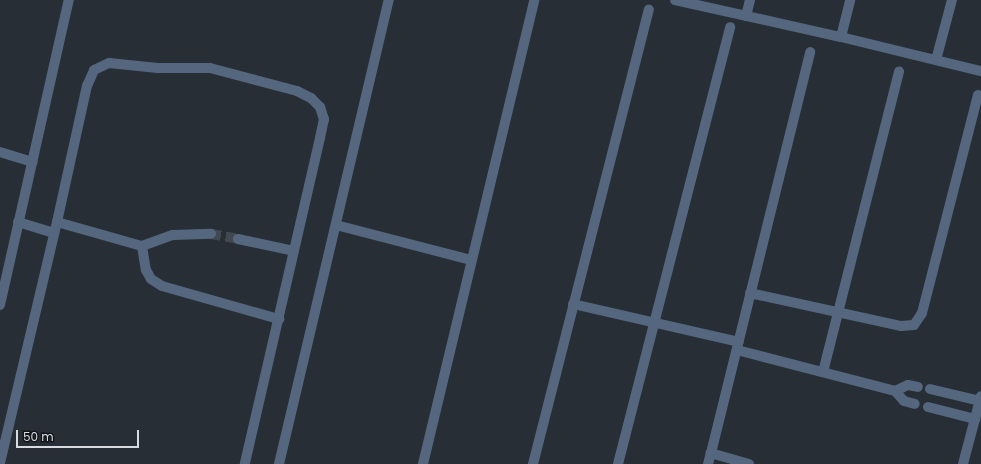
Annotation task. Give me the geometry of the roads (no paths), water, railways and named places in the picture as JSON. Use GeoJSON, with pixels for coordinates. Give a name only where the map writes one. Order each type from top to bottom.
{"type":"FeatureCollection","features":[{"type":"Feature","properties":{"kind":"street"},"geometry":{"type":"LineString","coordinates":[[0,305],[69,0]]}},
{"type":"Feature","properties":{"kind":"street"},"geometry":{"type":"LineString","coordinates":[[279,464],[389,0]]}},
{"type":"Feature","properties":{"kind":"street"},"geometry":{"type":"LineString","coordinates":[[423,464],[534,0]]}},
{"type":"Feature","properties":{"kind":"street"},"geometry":{"type":"LineString","coordinates":[[675,0],[841,37],[981,71]]}},
{"type":"Feature","properties":{"kind":"street"},"geometry":{"type":"LineString","coordinates":[[746,16],[750,0]]}},
{"type":"Feature","properties":{"kind":"street"},"geometry":{"type":"LineString","coordinates":[[841,37],[850,0]]}},
{"type":"Feature","properties":{"kind":"street"},"geometry":{"type":"LineString","coordinates":[[936,60],[952,0]]}},
{"type":"Feature","properties":{"kind":"street"},"geometry":{"type":"LineString","coordinates":[[533,464],[649,10]]}},
{"type":"Feature","properties":{"kind":"street"},"geometry":{"type":"LineString","coordinates":[[618,464],[730,28]]}},
{"type":"Feature","properties":{"kind":"street"},"geometry":{"type":"LineString","coordinates":[[708,464],[810,52]]}},
{"type":"Feature","properties":{"kind":"street"},"geometry":{"type":"LineString","coordinates":[[0,463],[57,222],[87,86],[94,70],[109,63],[158,68],[210,68],[296,91],[311,98],[320,107],[324,119],[245,464]]}},
{"type":"Feature","properties":{"kind":"street"},"geometry":{"type":"LineString","coordinates":[[824,372],[837,313],[899,71]]}},
{"type":"Feature","properties":{"kind":"street"},"geometry":{"type":"LineString","coordinates":[[750,293],[900,326],[914,325],[922,313],[978,95]]}},
{"type":"Feature","properties":{"kind":"street"},"geometry":{"type":"LineString","coordinates":[[0,152],[32,162]]}},
{"type":"Feature","properties":{"kind":"street"},"geometry":{"type":"LineString","coordinates":[[18,222],[54,233]]}},
{"type":"Feature","properties":{"kind":"street"},"geometry":{"type":"LineString","coordinates":[[57,222],[142,246],[173,235],[211,234]]}},
{"type":"Feature","properties":{"kind":"street"},"geometry":{"type":"LineString","coordinates":[[336,224],[471,260]]}},
{"type":"Feature","properties":{"kind":"street"},"geometry":{"type":"LineString","coordinates":[[238,239],[294,251]]}},
{"type":"Feature","properties":{"kind":"street"},"geometry":{"type":"LineString","coordinates":[[142,246],[146,270],[151,279],[162,286],[279,319]]}},
{"type":"Feature","properties":{"kind":"street"},"geometry":{"type":"LineString","coordinates":[[573,304],[654,323],[895,391],[904,401],[915,404]]}},
{"type":"Feature","properties":{"kind":"street"},"geometry":{"type":"LineString","coordinates":[[895,391],[908,385],[918,387]]}},
{"type":"Feature","properties":{"kind":"street"},"geometry":{"type":"LineString","coordinates":[[930,389],[980,399],[963,464]]}},
{"type":"Feature","properties":{"kind":"street"},"geometry":{"type":"LineString","coordinates":[[928,407],[975,419]]}},
{"type":"Feature","properties":{"kind":"street"},"geometry":{"type":"LineString","coordinates":[[711,453],[749,464]]}},
{"type":"Feature","properties":{"kind":"tunnel"},"geometry":{"type":"LineString","coordinates":[[211,234],[238,239]]}}]}
